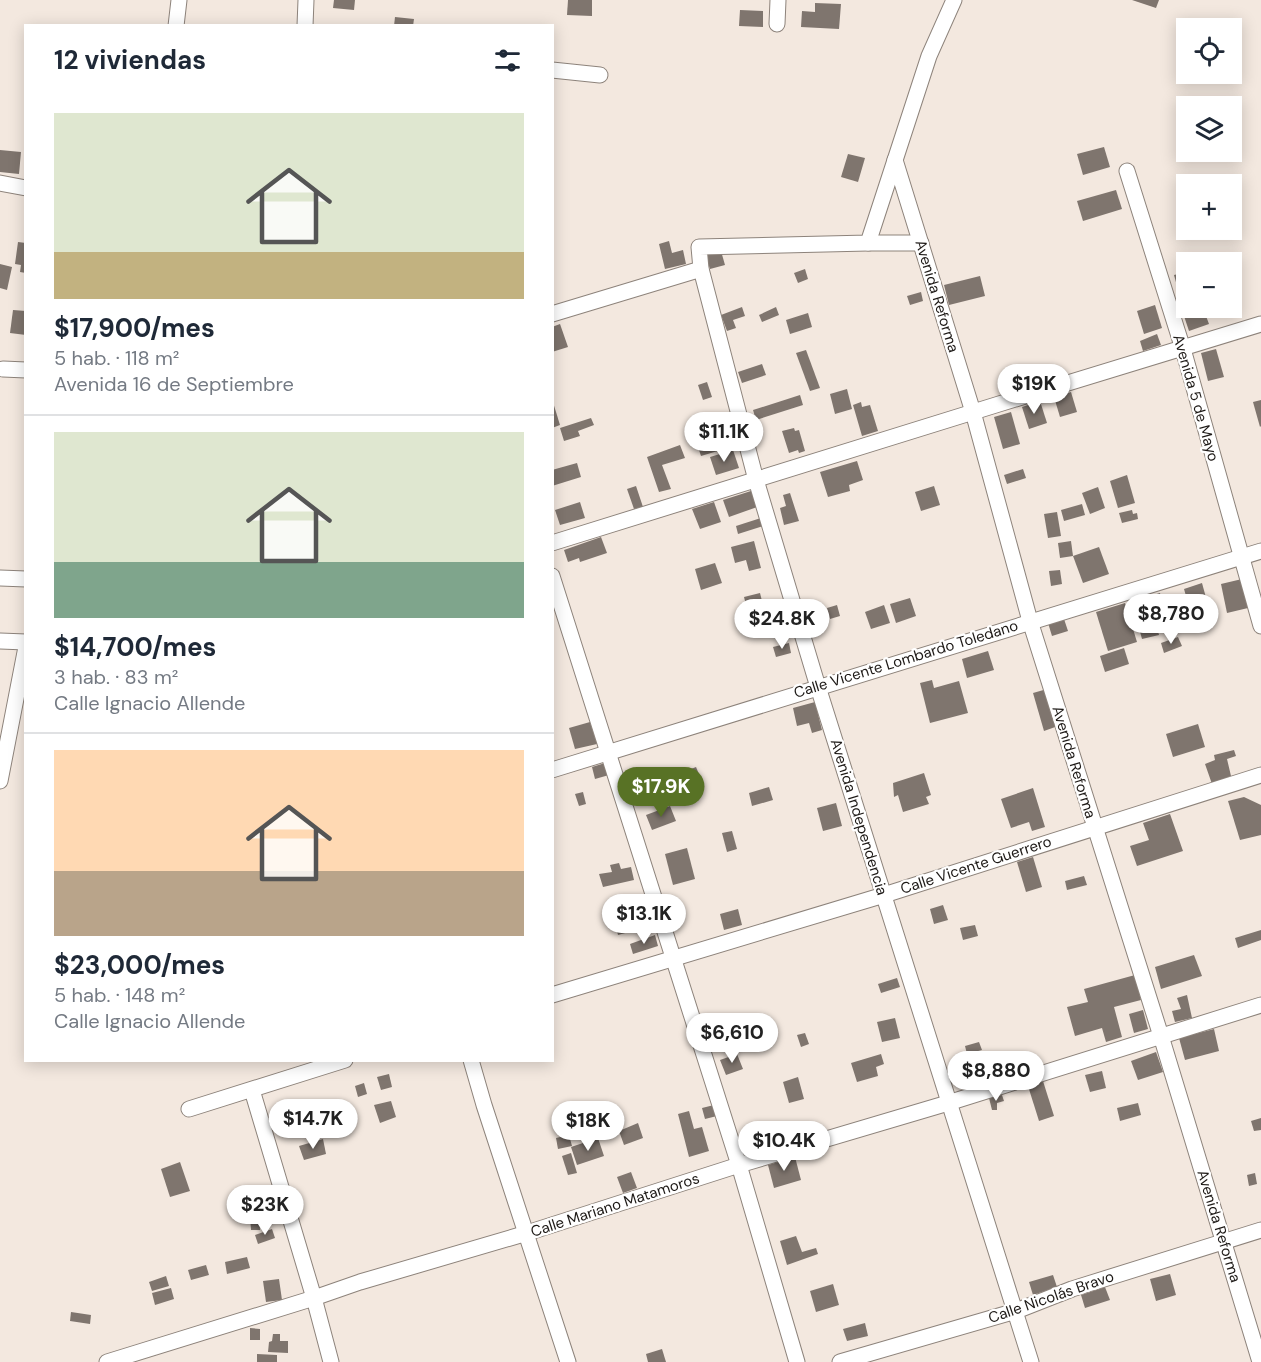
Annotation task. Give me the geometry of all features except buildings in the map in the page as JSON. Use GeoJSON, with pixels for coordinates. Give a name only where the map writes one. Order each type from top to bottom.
{"type":"FeatureCollection","features":[{"type":"Feature","properties":{"kind":"street"},"geometry":{"type":"LineString","coordinates":[[176,24],[179,0]]}},
{"type":"Feature","properties":{"kind":"street"},"geometry":{"type":"LineString","coordinates":[[305,24],[306,0]]}},
{"type":"Feature","properties":{"kind":"street"},"geometry":{"type":"LineString","coordinates":[[777,24],[778,0]]}},
{"type":"Feature","properties":{"kind":"street"},"geometry":{"type":"LineString","coordinates":[[868,243],[929,56],[954,0]]}},
{"type":"Feature","properties":{"kind":"street"},"geometry":{"type":"LineString","coordinates":[[554,70],[600,75]]}},
{"type":"Feature","properties":{"kind":"street","name":"Avenida Reforma"},"geometry":{"type":"LineString","coordinates":[[895,160],[973,412],[1030,621],[1161,1036],[1260,1362]]}},
{"type":"Feature","properties":{"kind":"street","name":"Avenida 5 de Mayo"},"geometry":{"type":"LineString","coordinates":[[1127,171],[1183,349],[1261,626]]}},
{"type":"Feature","properties":{"kind":"street"},"geometry":{"type":"LineString","coordinates":[[0,183],[24,188]]}},
{"type":"Feature","properties":{"kind":"street"},"geometry":{"type":"LineString","coordinates":[[554,313],[701,268],[699,247],[921,243]]}},
{"type":"Feature","properties":{"kind":"street","name":"Avenida Independencia"},"geometry":{"type":"LineString","coordinates":[[701,268],[756,480],[818,687],[1031,1362]]}},
{"type":"Feature","properties":{"kind":"street"},"geometry":{"type":"LineString","coordinates":[[554,542],[1261,324]]}},
{"type":"Feature","properties":{"kind":"street"},"geometry":{"type":"LineString","coordinates":[[3,369],[24,370]]}},
{"type":"Feature","properties":{"kind":"street","name":"Calle Vicente Lombardo Toledano"},"geometry":{"type":"LineString","coordinates":[[554,769],[1261,551]]}},
{"type":"Feature","properties":{"kind":"street"},"geometry":{"type":"LineString","coordinates":[[0,578],[24,579]]}},
{"type":"Feature","properties":{"kind":"street"},"geometry":{"type":"LineString","coordinates":[[554,582],[739,1164],[797,1362]]}},
{"type":"Feature","properties":{"kind":"street"},"geometry":{"type":"LineString","coordinates":[[0,641],[24,642]]}},
{"type":"Feature","properties":{"kind":"street"},"geometry":{"type":"LineString","coordinates":[[0,781],[24,657]]}},
{"type":"Feature","properties":{"kind":"street","name":"Calle Vicente Guerrero"},"geometry":{"type":"LineString","coordinates":[[554,994],[884,895],[1261,775]]}},
{"type":"Feature","properties":{"kind":"street","name":"Calle Mariano Matamoros"},"geometry":{"type":"LineString","coordinates":[[109,1362],[360,1282],[527,1233],[739,1164],[948,1103],[1261,1005]]}},
{"type":"Feature","properties":{"kind":"street"},"geometry":{"type":"LineString","coordinates":[[189,1109],[339,1062]]}},
{"type":"Feature","properties":{"kind":"street"},"geometry":{"type":"LineString","coordinates":[[472,1062],[568,1362]]}},
{"type":"Feature","properties":{"kind":"street"},"geometry":{"type":"LineString","coordinates":[[252,1090],[331,1362]]}},
{"type":"Feature","properties":{"kind":"street","name":"Calle Nicolás Bravo"},"geometry":{"type":"LineString","coordinates":[[840,1362],[1016,1311],[1072,1289],[1261,1230]]}}]}
